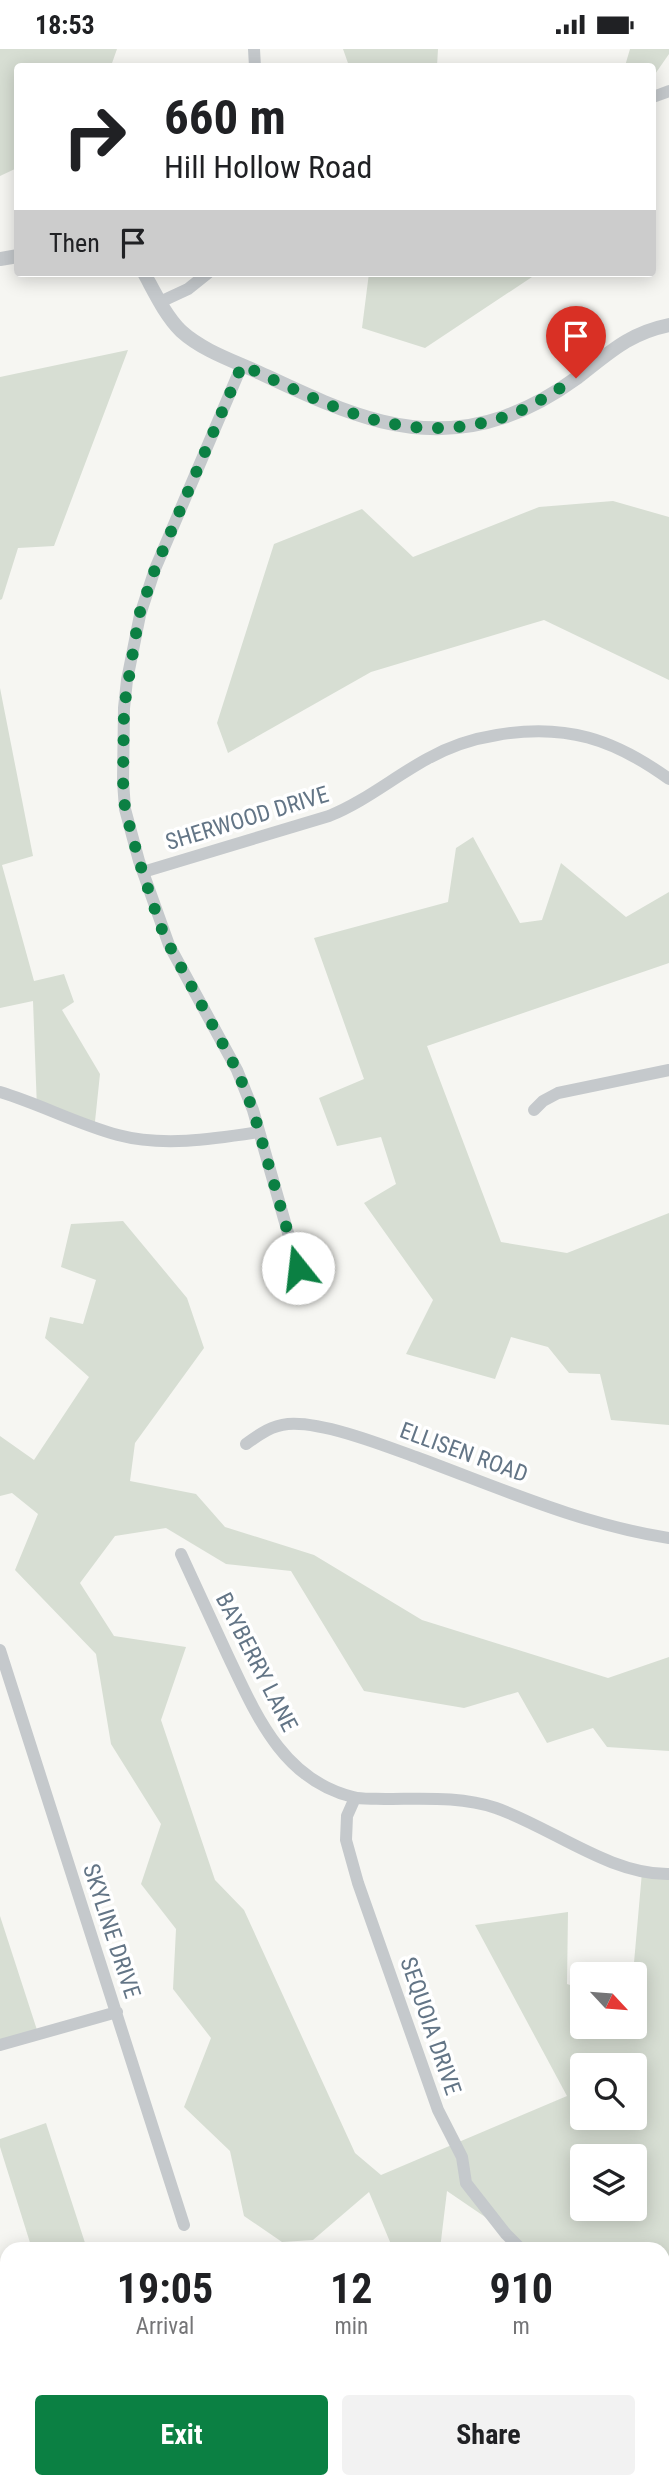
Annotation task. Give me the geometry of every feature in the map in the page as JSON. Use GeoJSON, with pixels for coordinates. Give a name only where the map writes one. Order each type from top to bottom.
{"type":"FeatureCollection","features":[{"type":"Feature","properties":{"kind":"street"},"geometry":{"type":"LineString","coordinates":[[146,277],[180,330],[193,341],[349,413],[386,424],[412,428],[443,428],[502,418],[533,405],[576,378],[630,338],[669,325]]}},
{"type":"Feature","properties":{"kind":"street"},"geometry":{"type":"LineString","coordinates":[[160,302],[188,289],[203,277]]}},
{"type":"Feature","properties":{"kind":"street"},"geometry":{"type":"LineString","coordinates":[[242,365],[155,569],[137,627],[124,708],[125,809],[143,872],[169,945],[237,1070],[253,1110],[298,1268],[304,1283],[311,1290]]}},
{"type":"Feature","properties":{"kind":"street","name":"SHERWOOD DRIVE"},"geometry":{"type":"LineString","coordinates":[[143,872],[329,816],[346,809],[427,758],[475,738],[517,731],[568,732],[600,740],[635,757],[669,779]]}},
{"type":"Feature","properties":{"kind":"street"},"geometry":{"type":"LineString","coordinates":[[534,1110],[543,1101],[558,1093],[669,1070]]}},
{"type":"Feature","properties":{"kind":"street"},"geometry":{"type":"LineString","coordinates":[[0,1092],[97,1128],[142,1139],[169,1141],[259,1132]]}},
{"type":"Feature","properties":{"kind":"street","name":"ELLISEN ROAD"},"geometry":{"type":"LineString","coordinates":[[246,1444],[268,1428],[290,1424],[313,1427],[380,1444],[591,1521],[631,1532],[669,1538]]}},
{"type":"Feature","properties":{"kind":"street","name":"BAYBERRY LANE"},"geometry":{"type":"LineString","coordinates":[[181,1554],[252,1706],[273,1742],[303,1773],[326,1787],[355,1798],[443,1800],[486,1805],[508,1812],[606,1859],[630,1868],[669,1874]]}},
{"type":"Feature","properties":{"kind":"street","name":"SKYLINE DRIVE"},"geometry":{"type":"LineString","coordinates":[[0,1650],[184,2225]]}},
{"type":"Feature","properties":{"kind":"street","name":"SEQUOIA DRIVE"},"geometry":{"type":"LineString","coordinates":[[355,1798],[347,1817],[346,1840],[358,1883],[438,2110],[462,2157],[466,2183],[514,2242]]}},
{"type":"Feature","properties":{"kind":"street"},"geometry":{"type":"LineString","coordinates":[[0,2045],[117,2012]]}},
{"type":"Feature","properties":{"kind":"shaded area"},"geometry":{"type":"Polygon","coordinates":[[[0,49],[117,49],[112,63],[14,63],[14,169],[0,176],[0,49]]]}},
{"type":"Feature","properties":{"kind":"shaded area"},"geometry":{"type":"Polygon","coordinates":[[[343,49],[438,49],[437,63],[348,63],[343,49]]]}},
{"type":"Feature","properties":{"kind":"shaded area"},"geometry":{"type":"Polygon","coordinates":[[[630,49],[669,49],[669,54],[656,73],[656,63],[626,63],[630,49]]]}},
{"type":"Feature","properties":{"kind":"shaded area"},"geometry":{"type":"Polygon","coordinates":[[[368,277],[532,277],[425,348],[362,328],[368,277]]]}},
{"type":"Feature","properties":{"kind":"shaded area"},"geometry":{"type":"Polygon","coordinates":[[[128,350],[54,546],[18,548],[0,600],[0,377],[128,350]]]}},
{"type":"Feature","properties":{"kind":"shaded area"},"geometry":{"type":"Polygon","coordinates":[[[613,501],[669,517],[669,680],[544,620],[371,672],[228,753],[217,723],[274,544],[362,509],[413,557],[539,507],[613,501]]]}},
{"type":"Feature","properties":{"kind":"shaded area"},"geometry":{"type":"Polygon","coordinates":[[[0,688],[33,856],[2,865],[34,981],[64,974],[74,1002],[62,1010],[100,1074],[94,1131],[37,1109],[33,1001],[0,1008],[0,688]]]}},
{"type":"Feature","properties":{"kind":"shaded area"},"geometry":{"type":"Polygon","coordinates":[[[473,837],[520,923],[542,920],[561,863],[626,917],[669,892],[669,963],[427,1046],[501,1242],[567,1253],[669,1213],[669,1425],[611,1420],[600,1374],[569,1373],[548,1347],[511,1337],[495,1379],[406,1354],[433,1300],[364,1203],[396,1184],[381,1137],[337,1146],[319,1098],[364,1079],[314,938],[448,902],[456,848],[473,837]]]}},
{"type":"Feature","properties":{"kind":"shaded area"},"geometry":{"type":"Polygon","coordinates":[[[123,1221],[187,1298],[204,1348],[135,1443],[130,1481],[196,1494],[225,1527],[314,1555],[422,1620],[608,1678],[669,1657],[669,1751],[607,1747],[593,1728],[547,1743],[518,1692],[464,1708],[364,1691],[291,1571],[226,1564],[166,1528],[115,1536],[80,1583],[114,1636],[186,1647],[161,1720],[215,1880],[244,1910],[355,2153],[381,2175],[567,2096],[475,1925],[568,1912],[567,1984],[570,1985],[570,2039],[648,2039],[648,1962],[634,1962],[642,1872],[669,1869],[669,2242],[522,2242],[447,2191],[441,2242],[390,2242],[369,2192],[313,2240],[282,2242],[244,2216],[230,2151],[184,2107],[211,2038],[173,1989],[176,1929],[141,1884],[161,1824],[111,1744],[96,1654],[15,1570],[38,1514],[12,1493],[0,1496],[0,1436],[34,1460],[89,1377],[45,1338],[50,1317],[83,1324],[96,1280],[61,1267],[71,1224],[123,1221]]]}},
{"type":"Feature","properties":{"kind":"shaded area"},"geometry":{"type":"Polygon","coordinates":[[[0,1916],[37,2030],[0,2040],[0,1916]]]}},
{"type":"Feature","properties":{"kind":"shaded area"},"geometry":{"type":"Polygon","coordinates":[[[46,2123],[85,2242],[30,2242],[0,2147],[0,2139],[46,2123]]]}},
{"type":"Feature","properties":{"kind":"route"},"geometry":{"type":"LineString","coordinates":[[298,1268],[253,1110],[237,1070],[160,925],[125,809],[124,708],[139,615],[155,569],[242,365],[349,413],[386,424],[412,428],[443,428],[502,418],[533,405],[576,378]]}}]}
